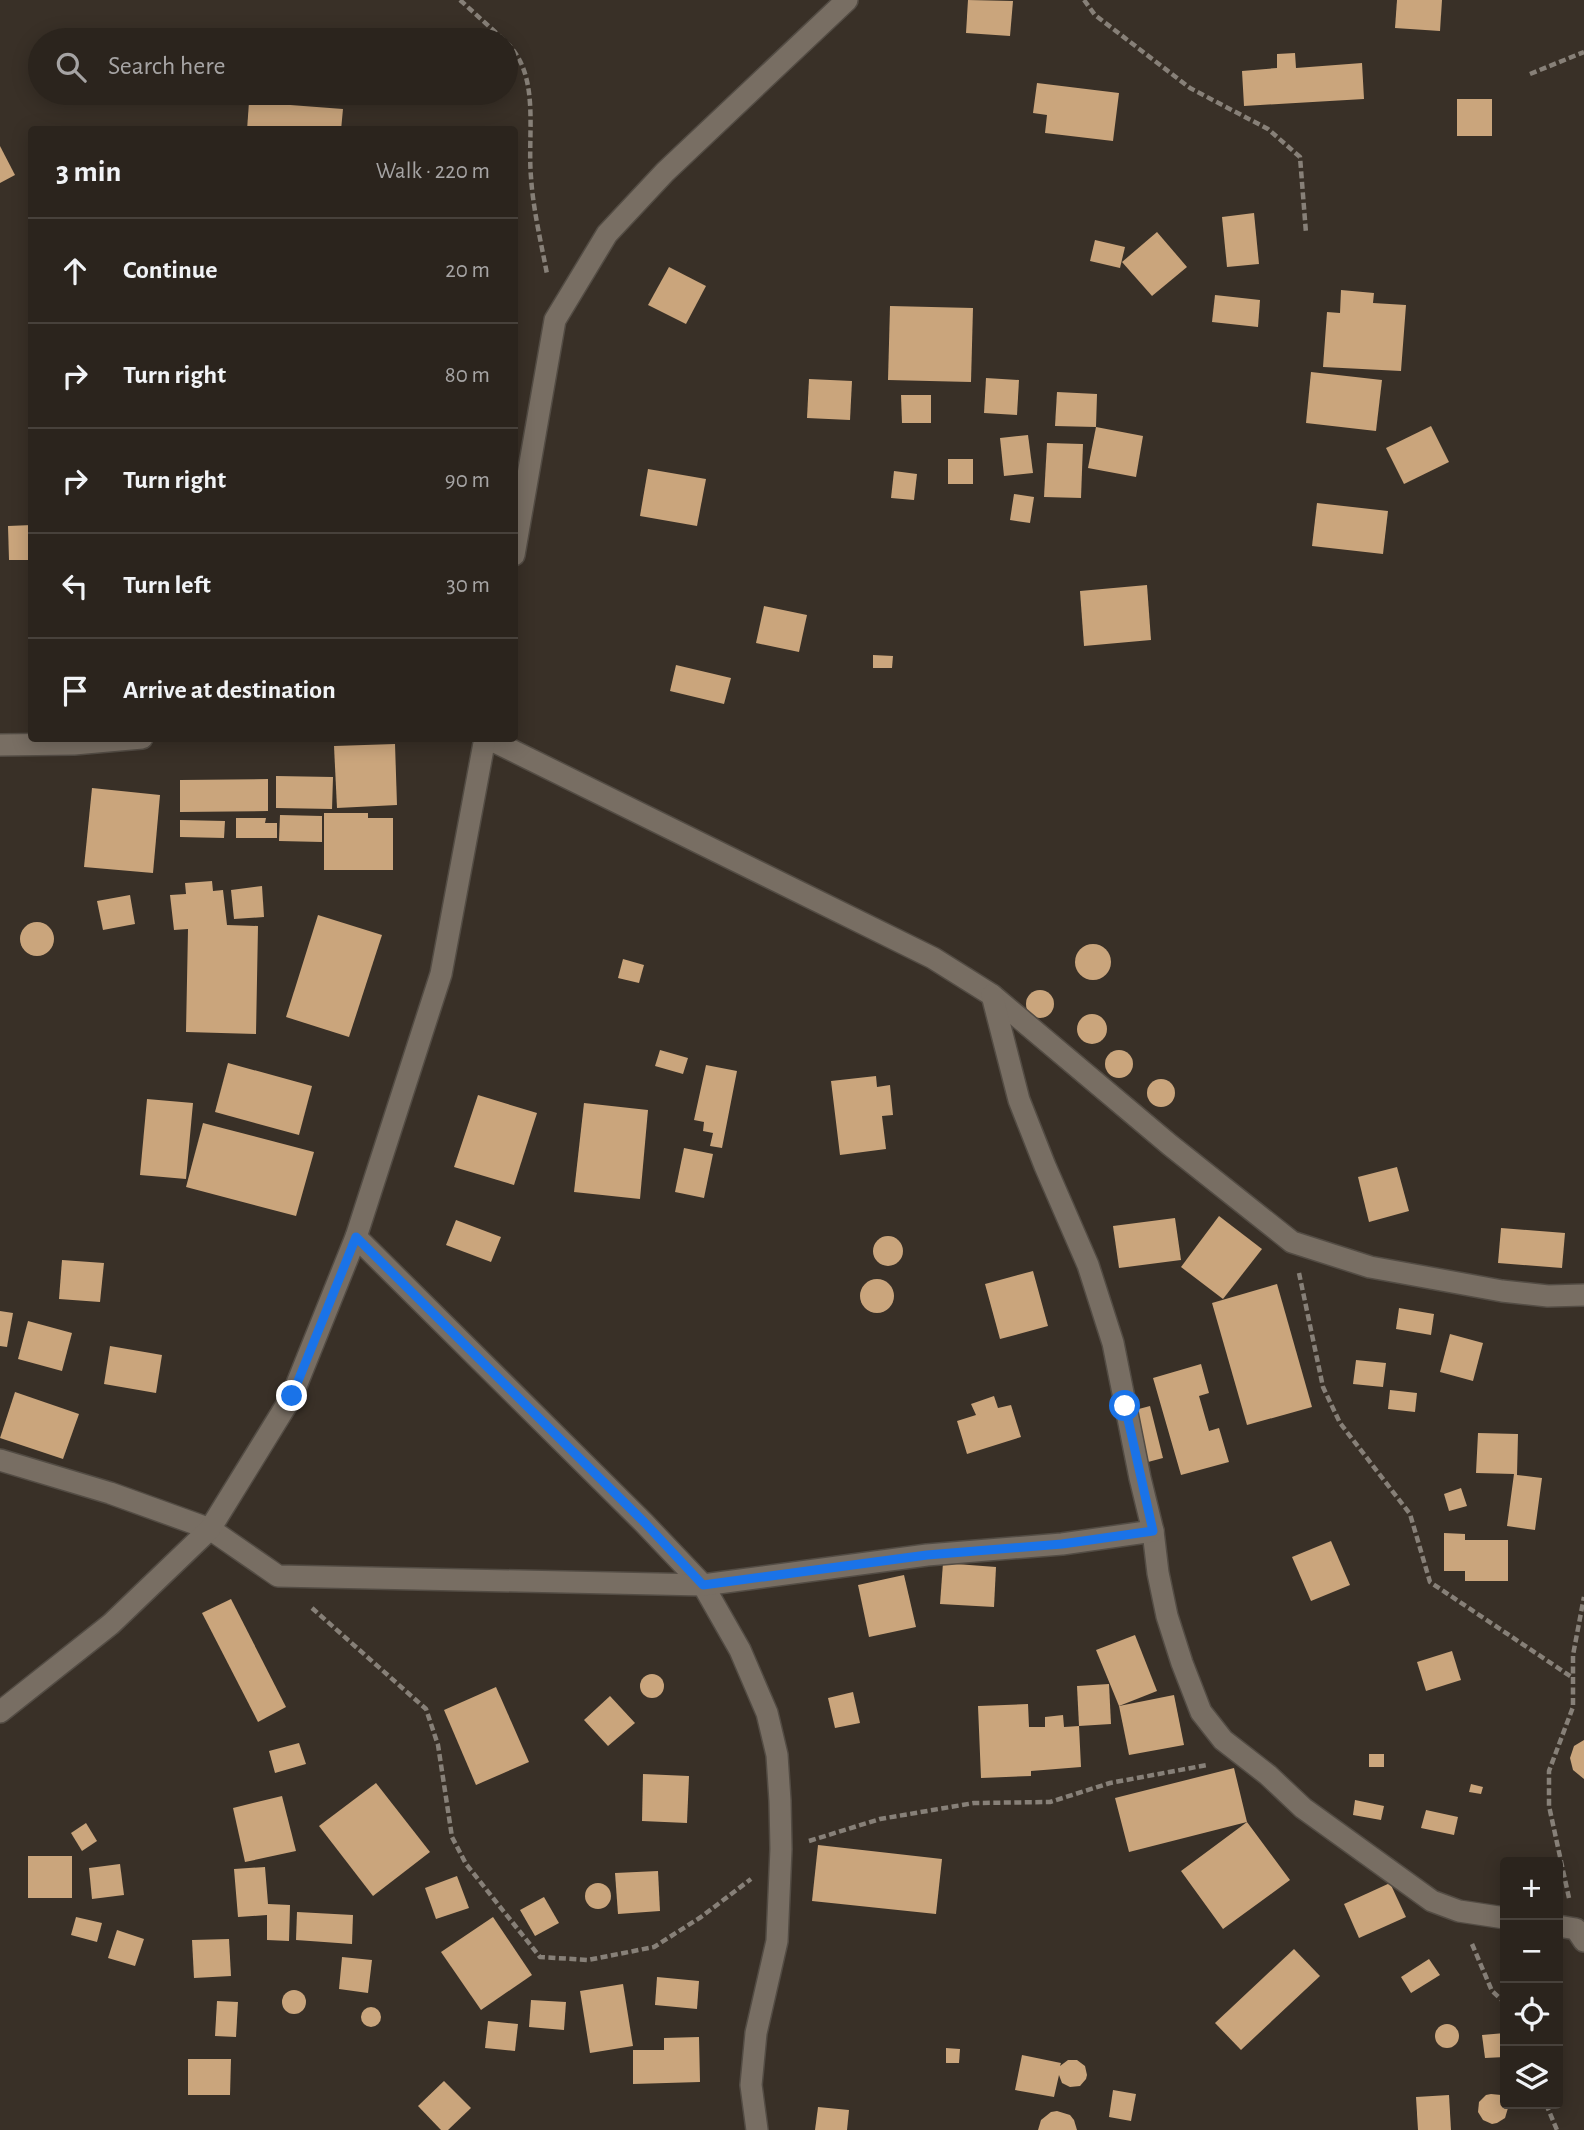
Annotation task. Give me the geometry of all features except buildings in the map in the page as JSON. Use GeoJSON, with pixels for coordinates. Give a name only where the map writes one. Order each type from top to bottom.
{"type":"FeatureCollection","features":[{"type":"Feature","properties":{"kind":"street"},"geometry":{"type":"LineString","coordinates":[[518,532],[555,320],[607,234],[664,172],[846,0]]}},
{"type":"Feature","properties":{"kind":"street"},"geometry":{"type":"LineString","coordinates":[[0,745],[97,742]]}},
{"type":"Feature","properties":{"kind":"street"},"geometry":{"type":"LineString","coordinates":[[0,1712],[111,1624],[209,1529],[292,1396],[356,1237],[441,974],[485,742]]}},
{"type":"Feature","properties":{"kind":"street"},"geometry":{"type":"LineString","coordinates":[[494,742],[933,958],[992,995],[1170,1145],[1292,1242],[1370,1267],[1502,1291],[1548,1296],[1584,1295]]}},
{"type":"Feature","properties":{"kind":"street"},"geometry":{"type":"LineString","coordinates":[[992,995],[1019,1100],[1088,1265],[1113,1343],[1153,1531],[1167,1616],[1201,1712],[1223,1740],[1268,1775],[1303,1808],[1394,1875],[1432,1901],[1459,1911],[1500,1917]]}},
{"type":"Feature","properties":{"kind":"street"},"geometry":{"type":"LineString","coordinates":[[356,1237],[644,1522],[703,1585],[740,1650],[767,1713],[777,1755],[781,1849],[777,1941],[756,2033],[751,2085],[757,2130]]}},
{"type":"Feature","properties":{"kind":"street"},"geometry":{"type":"LineString","coordinates":[[0,1461],[110,1493],[209,1529],[278,1576],[703,1585],[927,1555],[1062,1544],[1153,1531]]}},
{"type":"Feature","properties":{"kind":"path"},"geometry":{"type":"LineString","coordinates":[[460,0],[491,28]]}},
{"type":"Feature","properties":{"kind":"path"},"geometry":{"type":"LineString","coordinates":[[1084,0],[1095,15],[1190,88],[1268,129],[1300,157],[1307,233]]}},
{"type":"Feature","properties":{"kind":"path"},"geometry":{"type":"LineString","coordinates":[[1530,74],[1584,52]]}},
{"type":"Feature","properties":{"kind":"path"},"geometry":{"type":"LineString","coordinates":[[518,55],[529,88],[531,178],[555,320]]}},
{"type":"Feature","properties":{"kind":"path"},"geometry":{"type":"LineString","coordinates":[[1292,1242],[1323,1387],[1340,1423],[1410,1514],[1430,1582],[1573,1678]]}},
{"type":"Feature","properties":{"kind":"path"},"geometry":{"type":"LineString","coordinates":[[278,1576],[426,1709],[438,1745],[452,1838],[466,1864],[540,1957],[589,1960],[654,1947],[701,1917],[746,1883],[781,1849],[880,1819],[974,1803],[1050,1802],[1110,1783],[1245,1759]]}},
{"type":"Feature","properties":{"kind":"path"},"geometry":{"type":"LineString","coordinates":[[1575,1932],[1549,1807],[1549,1770],[1573,1707],[1573,1655],[1584,1597]]}},
{"type":"Feature","properties":{"kind":"path"},"geometry":{"type":"LineString","coordinates":[[1459,1911],[1492,1991],[1500,1998]]}},
{"type":"Feature","properties":{"kind":"path"},"geometry":{"type":"LineString","coordinates":[[1548,2109],[1557,2130]]}},
{"type":"Feature","properties":{"kind":"route"},"geometry":{"type":"LineString","coordinates":[[292,1396],[356,1237],[644,1522],[703,1585],[927,1555],[1062,1544],[1153,1531],[1125,1406]]}}]}
